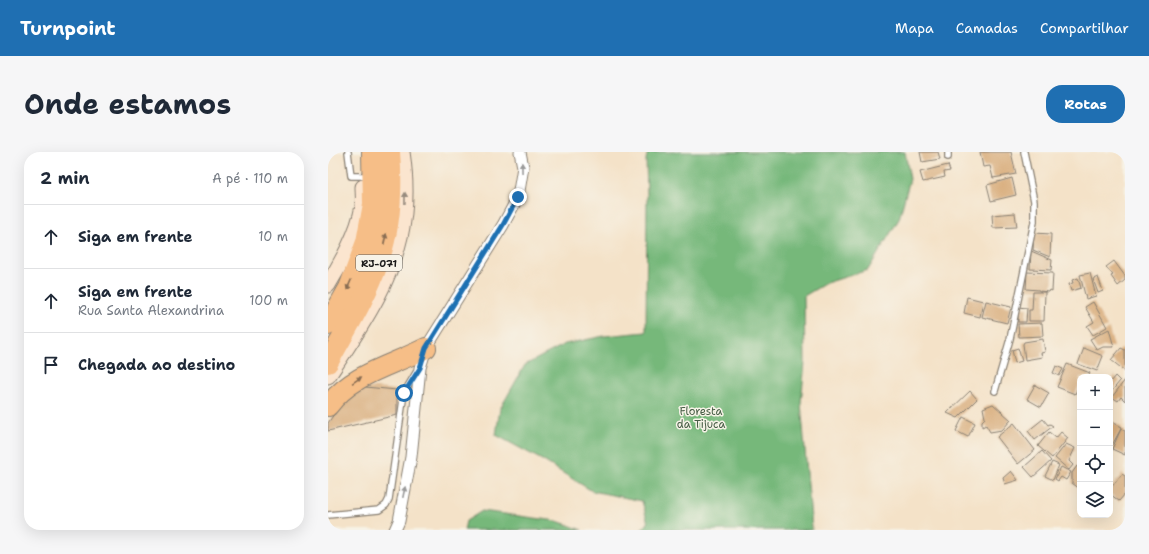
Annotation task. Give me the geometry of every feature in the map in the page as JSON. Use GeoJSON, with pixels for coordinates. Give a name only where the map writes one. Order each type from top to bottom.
{"type":"FeatureCollection","features":[{"type":"Feature","properties":{"kind":"highway","name":"RJ-071"},"geometry":{"type":"LineString","coordinates":[[328,325],[349,288],[366,242],[373,204],[372,152]]}},
{"type":"Feature","properties":{"kind":"highway","name":"RJ-071"},"geometry":{"type":"LineString","coordinates":[[328,363],[366,292],[380,261],[389,219],[392,175],[390,152]]}},
{"type":"Feature","properties":{"kind":"highway"},"geometry":{"type":"LineString","coordinates":[[328,406],[343,389],[364,375],[407,358],[426,348]]}},
{"type":"Feature","properties":{"kind":"main road"},"geometry":{"type":"LineString","coordinates":[[328,285],[340,264],[359,220],[363,205],[363,152]]}},
{"type":"Feature","properties":{"kind":"main road"},"geometry":{"type":"LineString","coordinates":[[328,376],[352,339],[381,289],[394,260],[404,214],[405,177],[402,152]]}},
{"type":"Feature","properties":{"kind":"street"},"geometry":{"type":"LineString","coordinates":[[395,530],[399,520],[411,457],[420,368],[426,348],[503,225],[518,197],[523,167],[520,152]]}},
{"type":"Feature","properties":{"kind":"lane"},"geometry":{"type":"LineString","coordinates":[[348,152],[351,176],[364,176]]}},
{"type":"Feature","properties":{"kind":"lane"},"geometry":{"type":"LineString","coordinates":[[996,391],[1010,339],[1034,222],[1034,201],[1024,152]]}},
{"type":"Feature","properties":{"kind":"lane"},"geometry":{"type":"LineString","coordinates":[[328,515],[379,510],[386,505],[389,499],[404,393],[420,368]]}},
{"type":"Feature","properties":{"kind":"green space","name":"Floresta da Tijuca"},"geometry":{"type":"Polygon","coordinates":[[[648,152],[905,152],[910,179],[899,219],[868,270],[826,283],[804,296],[805,362],[801,403],[812,530],[641,530],[648,523],[642,501],[592,491],[542,460],[496,435],[500,409],[525,365],[565,344],[604,336],[646,332],[646,159],[648,152]]]}},
{"type":"Feature","properties":{"kind":"green space"},"geometry":{"type":"Polygon","coordinates":[[[482,511],[557,521],[582,530],[464,530],[466,521],[482,511]]]}},
{"type":"Feature","properties":{"kind":"building"},"geometry":{"type":"Polygon","coordinates":[[[920,152],[938,152],[940,159],[922,162],[920,152]]]}},
{"type":"Feature","properties":{"kind":"building"},"geometry":{"type":"Polygon","coordinates":[[[980,152],[1011,152],[1016,174],[993,178],[990,166],[983,167],[980,152]]]}},
{"type":"Feature","properties":{"kind":"building"},"geometry":{"type":"Polygon","coordinates":[[[948,165],[950,171],[944,172],[945,177],[923,182],[920,172],[948,165]]]}},
{"type":"Feature","properties":{"kind":"building"},"geometry":{"type":"Polygon","coordinates":[[[1012,178],[1016,195],[991,201],[987,185],[1012,178]]]}},
{"type":"Feature","properties":{"kind":"building"},"geometry":{"type":"Polygon","coordinates":[[[1015,213],[1017,227],[993,228],[992,215],[1015,213]]]}},
{"type":"Feature","properties":{"kind":"building"},"geometry":{"type":"Polygon","coordinates":[[[1034,233],[1051,234],[1050,257],[1033,250],[1034,233]]]}},
{"type":"Feature","properties":{"kind":"building"},"geometry":{"type":"Polygon","coordinates":[[[1031,251],[1052,260],[1051,270],[1030,269],[1031,251]]]}},
{"type":"Feature","properties":{"kind":"building"},"geometry":{"type":"Polygon","coordinates":[[[1114,261],[1125,276],[1125,280],[1118,286],[1111,276],[1113,275],[1106,267],[1114,261]]]}},
{"type":"Feature","properties":{"kind":"building"},"geometry":{"type":"Polygon","coordinates":[[[1027,272],[1053,273],[1052,291],[1050,290],[1049,292],[1026,289],[1027,272]]]}},
{"type":"Feature","properties":{"kind":"building"},"geometry":{"type":"Polygon","coordinates":[[[1090,273],[1096,296],[1086,299],[1080,275],[1090,273]]]}},
{"type":"Feature","properties":{"kind":"building"},"geometry":{"type":"Polygon","coordinates":[[[1098,277],[1103,291],[1098,293],[1093,279],[1098,277]]]}},
{"type":"Feature","properties":{"kind":"building"},"geometry":{"type":"Polygon","coordinates":[[[1078,278],[1081,288],[1071,291],[1069,284],[1073,283],[1072,280],[1078,278]]]}},
{"type":"Feature","properties":{"kind":"building"},"geometry":{"type":"Polygon","coordinates":[[[1033,292],[1045,292],[1044,321],[1029,321],[1029,310],[1032,310],[1033,292]]]}},
{"type":"Feature","properties":{"kind":"building"},"geometry":{"type":"Polygon","coordinates":[[[967,297],[983,301],[980,317],[964,313],[967,297]]]}},
{"type":"Feature","properties":{"kind":"building"},"geometry":{"type":"Polygon","coordinates":[[[986,301],[1011,307],[1007,323],[982,317],[986,301]]]}},
{"type":"Feature","properties":{"kind":"building"},"geometry":{"type":"Polygon","coordinates":[[[1093,302],[1107,327],[1093,335],[1087,326],[1094,322],[1085,307],[1093,302]]]}},
{"type":"Feature","properties":{"kind":"building"},"geometry":{"type":"Polygon","coordinates":[[[1018,307],[1027,308],[1026,322],[1018,322],[1018,307]]]}},
{"type":"Feature","properties":{"kind":"building"},"geometry":{"type":"Polygon","coordinates":[[[1042,323],[1043,336],[1019,337],[1018,324],[1042,323]]]}},
{"type":"Feature","properties":{"kind":"building"},"geometry":{"type":"Polygon","coordinates":[[[1109,329],[1114,347],[1103,347],[1097,350],[1090,339],[1109,329]]]}},
{"type":"Feature","properties":{"kind":"building"},"geometry":{"type":"Polygon","coordinates":[[[1043,339],[1045,352],[1041,353],[1042,357],[1025,360],[1024,342],[1043,339]]]}},
{"type":"Feature","properties":{"kind":"building"},"geometry":{"type":"Polygon","coordinates":[[[1018,348],[1022,361],[1015,363],[1012,350],[1018,348]]]}},
{"type":"Feature","properties":{"kind":"building"},"geometry":{"type":"Polygon","coordinates":[[[1084,348],[1103,356],[1097,371],[1078,364],[1084,348]]]}},
{"type":"Feature","properties":{"kind":"building"},"geometry":{"type":"Polygon","coordinates":[[[1121,348],[1125,350],[1125,371],[1111,360],[1121,348]]]}},
{"type":"Feature","properties":{"kind":"building"},"geometry":{"type":"Polygon","coordinates":[[[1067,364],[1090,373],[1077,374],[1077,390],[1075,394],[1057,387],[1067,364]]]}},
{"type":"Feature","properties":{"kind":"building"},"geometry":{"type":"Polygon","coordinates":[[[1056,366],[1063,369],[1059,376],[1053,373],[1056,366]]]}},
{"type":"Feature","properties":{"kind":"building"},"geometry":{"type":"Polygon","coordinates":[[[1115,376],[1120,381],[1113,390],[1113,378],[1115,376]]]}},
{"type":"Feature","properties":{"kind":"building"},"geometry":{"type":"Polygon","coordinates":[[[1125,380],[1125,401],[1121,397],[1118,401],[1113,398],[1125,380]]]}},
{"type":"Feature","properties":{"kind":"building"},"geometry":{"type":"Polygon","coordinates":[[[1035,385],[1049,393],[1041,407],[1027,399],[1035,385]]]}},
{"type":"Feature","properties":{"kind":"building"},"geometry":{"type":"Polygon","coordinates":[[[365,387],[397,390],[397,415],[328,431],[328,423],[344,400],[365,387]]]}},
{"type":"Feature","properties":{"kind":"building"},"geometry":{"type":"Polygon","coordinates":[[[970,391],[977,399],[958,418],[947,413],[970,391]]]}},
{"type":"Feature","properties":{"kind":"building"},"geometry":{"type":"Polygon","coordinates":[[[993,404],[1011,420],[1002,430],[990,432],[986,425],[982,427],[982,421],[985,418],[983,408],[993,404]]]}},
{"type":"Feature","properties":{"kind":"building"},"geometry":{"type":"Polygon","coordinates":[[[963,417],[975,423],[968,437],[956,431],[963,417]]]}},
{"type":"Feature","properties":{"kind":"building"},"geometry":{"type":"Polygon","coordinates":[[[1043,419],[1048,425],[1050,424],[1053,426],[1035,440],[1028,431],[1043,419]]]}},
{"type":"Feature","properties":{"kind":"building"},"geometry":{"type":"Polygon","coordinates":[[[1113,422],[1122,427],[1113,443],[1113,422]]]}},
{"type":"Feature","properties":{"kind":"building"},"geometry":{"type":"Polygon","coordinates":[[[1014,423],[1035,450],[1018,464],[997,437],[1014,423]]]}},
{"type":"Feature","properties":{"kind":"building"},"geometry":{"type":"Polygon","coordinates":[[[1121,429],[1125,431],[1125,455],[1113,449],[1121,429]]]}},
{"type":"Feature","properties":{"kind":"building"},"geometry":{"type":"Polygon","coordinates":[[[1049,432],[1056,438],[1061,432],[1068,438],[1052,458],[1038,446],[1049,432]]]}},
{"type":"Feature","properties":{"kind":"building"},"geometry":{"type":"Polygon","coordinates":[[[1066,444],[1075,448],[1069,461],[1073,465],[1069,470],[1055,458],[1066,444]]]}},
{"type":"Feature","properties":{"kind":"building"},"geometry":{"type":"Polygon","coordinates":[[[1042,451],[1051,461],[1033,477],[1024,467],[1042,451]]]}},
{"type":"Feature","properties":{"kind":"building"},"geometry":{"type":"Polygon","coordinates":[[[1052,462],[1059,465],[1053,480],[1045,476],[1052,462]]]}},
{"type":"Feature","properties":{"kind":"building"},"geometry":{"type":"Polygon","coordinates":[[[1077,466],[1077,487],[1072,483],[1072,473],[1077,466]]]}},
{"type":"Feature","properties":{"kind":"building"},"geometry":{"type":"Polygon","coordinates":[[[1061,467],[1071,472],[1066,480],[1061,477],[1058,481],[1055,479],[1061,467]]]}},
{"type":"Feature","properties":{"kind":"building"},"geometry":{"type":"Polygon","coordinates":[[[1011,471],[1018,480],[1005,484],[1003,478],[1011,471]]]}},
{"type":"Feature","properties":{"kind":"building"},"geometry":{"type":"Polygon","coordinates":[[[1122,474],[1125,476],[1125,494],[1119,501],[1113,496],[1113,485],[1122,474]]]}},
{"type":"Feature","properties":{"kind":"route"},"geometry":{"type":"LineString","coordinates":[[404,393],[420,368],[426,348],[503,225],[518,197]]}}]}
